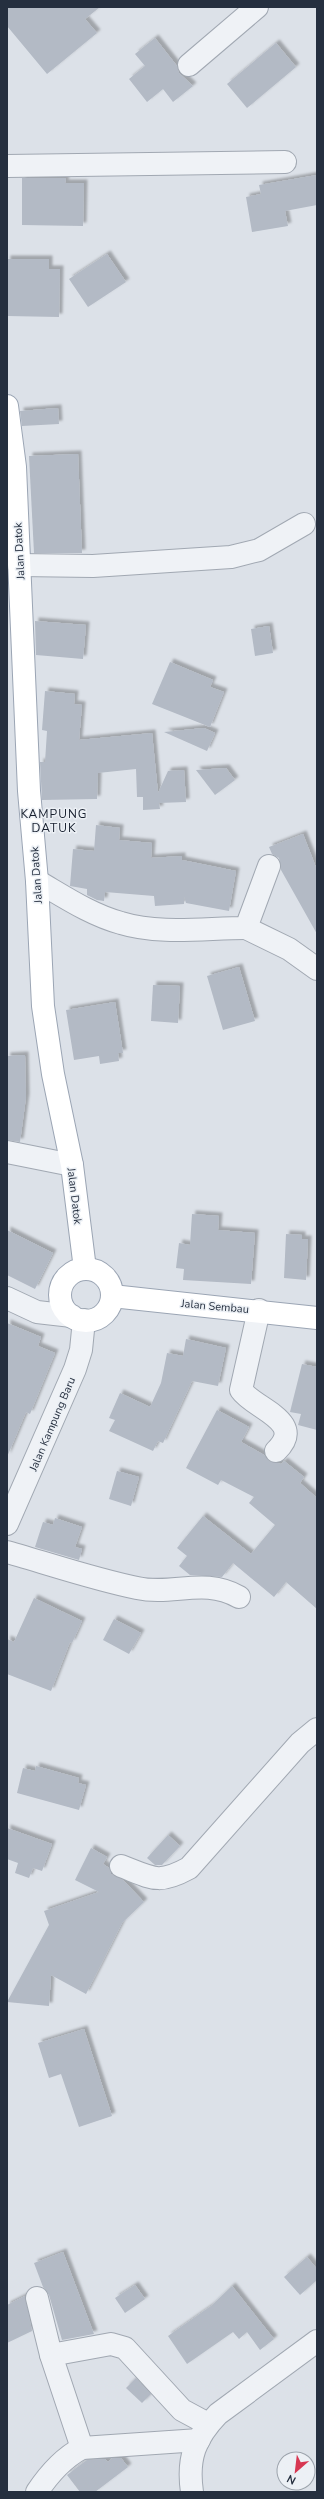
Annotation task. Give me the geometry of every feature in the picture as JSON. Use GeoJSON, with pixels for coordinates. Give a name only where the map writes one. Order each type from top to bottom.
{"type":"FeatureCollection","features":[{"type":"Feature","properties":{"kind":"main road","name":"Jalan Datok"},"geometry":{"type":"LineString","coordinates":[[7,406],[15,467],[19,565],[14,595],[37,881],[42,1006],[53,1074],[72,1164],[85,1269]]}},
{"type":"Feature","properties":{"kind":"main road"},"geometry":{"type":"LineString","coordinates":[[85,1269],[101,1273],[107,1280],[112,1296],[105,1312],[99,1318],[78,1318],[62,1305],[61,1289],[69,1275],[85,1269]]}},
{"type":"Feature","properties":{"kind":"main road","name":"Jalan Sembau"},"geometry":{"type":"LineString","coordinates":[[112,1296],[259,1310],[317,1318]]}},
{"type":"Feature","properties":{"kind":"street"},"geometry":{"type":"LineString","coordinates":[[189,65],[258,7]]}},
{"type":"Feature","properties":{"kind":"street"},"geometry":{"type":"LineString","coordinates":[[7,166],[285,162]]}},
{"type":"Feature","properties":{"kind":"street"},"geometry":{"type":"LineString","coordinates":[[19,565],[93,566],[231,557],[259,550],[304,524]]}},
{"type":"Feature","properties":{"kind":"street"},"geometry":{"type":"LineString","coordinates":[[246,928],[269,866]]}},
{"type":"Feature","properties":{"kind":"street"},"geometry":{"type":"LineString","coordinates":[[37,881],[95,913],[120,923],[141,928],[246,928],[289,949],[317,969]]}},
{"type":"Feature","properties":{"kind":"street"},"geometry":{"type":"LineString","coordinates":[[7,1152],[72,1164]]}},
{"type":"Feature","properties":{"kind":"street"},"geometry":{"type":"LineString","coordinates":[[7,1298],[37,1312],[78,1318]]}},
{"type":"Feature","properties":{"kind":"street"},"geometry":{"type":"LineString","coordinates":[[259,1310],[241,1390],[282,1424],[286,1435],[285,1440],[276,1451]]}},
{"type":"Feature","properties":{"kind":"street","name":"Jalan Kampung Baru"},"geometry":{"type":"LineString","coordinates":[[7,1524],[75,1368],[81,1350],[78,1318]]}},
{"type":"Feature","properties":{"kind":"street"},"geometry":{"type":"LineString","coordinates":[[7,1552],[138,1588],[165,1590],[193,1586],[228,1591],[239,1597]]}},
{"type":"Feature","properties":{"kind":"street"},"geometry":{"type":"LineString","coordinates":[[121,1866],[159,1880],[172,1877],[189,1868],[300,1743],[317,1729]]}},
{"type":"Feature","properties":{"kind":"street"},"geometry":{"type":"LineString","coordinates":[[37,2298],[51,2355],[82,2448]]}},
{"type":"Feature","properties":{"kind":"street"},"geometry":{"type":"LineString","coordinates":[[192,2492],[191,2457],[204,2432],[218,2414],[317,2341]]}},
{"type":"Feature","properties":{"kind":"street"},"geometry":{"type":"LineString","coordinates":[[51,2355],[111,2344],[125,2348],[204,2432]]}},
{"type":"Feature","properties":{"kind":"street"},"geometry":{"type":"LineString","coordinates":[[37,2492],[58,2465],[71,2454],[82,2448],[204,2432]]}},
{"type":"Feature","properties":{"kind":"building"},"geometry":{"type":"Polygon","coordinates":[[[7,7],[100,7],[85,19],[97,33],[47,74],[7,26],[7,7]]]}},
{"type":"Feature","properties":{"kind":"building"},"geometry":{"type":"Polygon","coordinates":[[[155,38],[177,66],[179,73],[193,86],[173,102],[163,89],[147,102],[129,79],[145,66],[135,54],[155,38]]]}},
{"type":"Feature","properties":{"kind":"building"},"geometry":{"type":"Polygon","coordinates":[[[276,43],[296,67],[247,108],[227,84],[276,43]]]}},
{"type":"Feature","properties":{"kind":"building"},"geometry":{"type":"Polygon","coordinates":[[[317,175],[317,205],[285,211],[288,226],[252,232],[246,197],[261,194],[259,185],[317,175]]]}},
{"type":"Feature","properties":{"kind":"building"},"geometry":{"type":"Polygon","coordinates":[[[22,178],[66,178],[65,183],[84,183],[83,226],[22,225],[22,178]]]}},
{"type":"Feature","properties":{"kind":"building"},"geometry":{"type":"Polygon","coordinates":[[[107,254],[126,282],[88,307],[69,279],[107,254]]]}},
{"type":"Feature","properties":{"kind":"building"},"geometry":{"type":"Polygon","coordinates":[[[7,259],[49,259],[49,269],[60,269],[59,317],[7,316],[7,259]]]}},
{"type":"Feature","properties":{"kind":"building"},"geometry":{"type":"Polygon","coordinates":[[[58,408],[59,424],[22,426],[20,411],[58,408]]]}},
{"type":"Feature","properties":{"kind":"building"},"geometry":{"type":"Polygon","coordinates":[[[78,454],[82,553],[34,553],[29,456],[78,454]]]}},
{"type":"Feature","properties":{"kind":"building"},"geometry":{"type":"Polygon","coordinates":[[[35,621],[86,625],[83,659],[36,655],[35,621]]]}},
{"type":"Feature","properties":{"kind":"building"},"geometry":{"type":"Polygon","coordinates":[[[269,626],[273,653],[255,656],[251,629],[269,626]]]}},
{"type":"Feature","properties":{"kind":"building"},"geometry":{"type":"Polygon","coordinates":[[[170,662],[213,680],[210,687],[224,692],[210,727],[152,704],[170,662]]]}},
{"type":"Feature","properties":{"kind":"building"},"geometry":{"type":"Polygon","coordinates":[[[45,691],[75,694],[74,704],[82,705],[79,740],[152,733],[158,793],[168,771],[184,770],[186,802],[159,803],[160,809],[143,810],[143,797],[137,797],[136,769],[98,773],[97,799],[42,800],[40,762],[45,762],[47,731],[42,730],[45,691]]]}},
{"type":"Feature","properties":{"kind":"building"},"geometry":{"type":"Polygon","coordinates":[[[204,728],[215,733],[207,751],[164,732],[204,728]]]}},
{"type":"Feature","properties":{"kind":"building"},"geometry":{"type":"Polygon","coordinates":[[[226,768],[235,780],[215,795],[196,770],[226,768]]]}},
{"type":"Feature","properties":{"kind":"building"},"geometry":{"type":"Polygon","coordinates":[[[96,825],[120,828],[119,840],[152,843],[151,858],[182,856],[182,860],[236,871],[229,911],[186,903],[184,896],[184,904],[155,906],[154,896],[105,892],[104,901],[97,900],[87,895],[87,889],[70,886],[73,849],[94,851],[96,825]]]}},
{"type":"Feature","properties":{"kind":"building"},"geometry":{"type":"Polygon","coordinates":[[[303,834],[317,870],[317,934],[281,870],[279,858],[272,854],[269,847],[303,834]]]}},
{"type":"Feature","properties":{"kind":"building"},"geometry":{"type":"Polygon","coordinates":[[[239,967],[255,1021],[223,1030],[207,976],[239,967]]]}},
{"type":"Feature","properties":{"kind":"building"},"geometry":{"type":"Polygon","coordinates":[[[153,985],[180,986],[178,1023],[151,1021],[153,985]]]}},
{"type":"Feature","properties":{"kind":"building"},"geometry":{"type":"Polygon","coordinates":[[[115,1002],[123,1053],[118,1053],[119,1061],[100,1064],[99,1056],[74,1060],[66,1010],[115,1002]]]}},
{"type":"Feature","properties":{"kind":"building"},"geometry":{"type":"Polygon","coordinates":[[[25,1055],[26,1097],[20,1142],[7,1140],[7,1056],[25,1055]]]}},
{"type":"Feature","properties":{"kind":"building"},"geometry":{"type":"Polygon","coordinates":[[[192,1214],[219,1216],[218,1230],[255,1233],[251,1284],[183,1280],[184,1269],[176,1268],[179,1243],[190,1245],[192,1214]]]}},
{"type":"Feature","properties":{"kind":"building"},"geometry":{"type":"Polygon","coordinates":[[[7,1230],[53,1253],[35,1289],[7,1275],[7,1230]]]}},
{"type":"Feature","properties":{"kind":"building"},"geometry":{"type":"Polygon","coordinates":[[[286,1234],[302,1235],[302,1239],[308,1239],[306,1280],[284,1278],[286,1234]]]}},
{"type":"Feature","properties":{"kind":"building"},"geometry":{"type":"Polygon","coordinates":[[[7,1323],[41,1337],[38,1346],[55,1353],[30,1414],[26,1412],[7,1457],[7,1323]]]}},
{"type":"Feature","properties":{"kind":"building"},"geometry":{"type":"Polygon","coordinates":[[[186,1339],[226,1348],[218,1386],[192,1381],[163,1443],[158,1441],[153,1451],[109,1431],[115,1420],[109,1418],[120,1393],[150,1407],[161,1383],[167,1353],[183,1356],[186,1339]]]}},
{"type":"Feature","properties":{"kind":"building"},"geometry":{"type":"Polygon","coordinates":[[[302,1364],[317,1367],[317,1430],[298,1425],[301,1414],[290,1412],[302,1364]]]}},
{"type":"Feature","properties":{"kind":"building"},"geometry":{"type":"Polygon","coordinates":[[[217,1410],[249,1427],[241,1442],[264,1455],[269,1461],[281,1464],[284,1461],[304,1477],[300,1483],[317,1498],[317,1609],[286,1582],[274,1597],[233,1563],[222,1577],[190,1575],[179,1566],[187,1556],[177,1548],[203,1516],[251,1554],[275,1525],[249,1503],[254,1497],[221,1480],[218,1485],[186,1468],[217,1410]]]}},
{"type":"Feature","properties":{"kind":"building"},"geometry":{"type":"Polygon","coordinates":[[[117,1471],[139,1477],[131,1506],[109,1499],[117,1471]]]}},
{"type":"Feature","properties":{"kind":"building"},"geometry":{"type":"Polygon","coordinates":[[[55,1518],[82,1527],[75,1547],[82,1549],[79,1560],[35,1547],[43,1522],[53,1525],[55,1518]]]}},
{"type":"Feature","properties":{"kind":"building"},"geometry":{"type":"Polygon","coordinates":[[[34,1598],[82,1621],[72,1643],[70,1642],[51,1691],[7,1674],[7,1639],[14,1642],[34,1598]]]}},
{"type":"Feature","properties":{"kind":"building"},"geometry":{"type":"Polygon","coordinates":[[[114,1619],[141,1633],[129,1654],[103,1640],[114,1619]]]}},
{"type":"Feature","properties":{"kind":"building"},"geometry":{"type":"Polygon","coordinates":[[[36,1766],[79,1778],[78,1783],[86,1785],[79,1810],[17,1793],[23,1768],[35,1771],[36,1766]]]}},
{"type":"Feature","properties":{"kind":"building"},"geometry":{"type":"Polygon","coordinates":[[[7,1828],[52,1844],[42,1871],[33,1868],[29,1878],[15,1873],[18,1863],[7,1859],[7,1828]]]}},
{"type":"Feature","properties":{"kind":"building"},"geometry":{"type":"Polygon","coordinates":[[[168,1835],[180,1846],[162,1865],[155,1865],[147,1858],[168,1835]]]}},
{"type":"Feature","properties":{"kind":"building"},"geometry":{"type":"Polygon","coordinates":[[[91,1848],[107,1857],[103,1864],[109,1868],[111,1874],[123,1880],[144,1902],[122,1923],[86,1994],[51,1975],[49,2006],[7,2002],[49,1925],[44,1911],[99,1892],[75,1880],[91,1848]]]}},
{"type":"Feature","properties":{"kind":"building"},"geometry":{"type":"Polygon","coordinates":[[[84,2029],[112,2116],[79,2127],[61,2074],[49,2078],[38,2043],[84,2029]]]}},
{"type":"Feature","properties":{"kind":"building"},"geometry":{"type":"Polygon","coordinates":[[[63,2252],[94,2334],[62,2340],[49,2295],[43,2287],[34,2263],[63,2252]]]}},
{"type":"Feature","properties":{"kind":"building"},"geometry":{"type":"Polygon","coordinates":[[[307,2257],[317,2269],[317,2280],[300,2295],[284,2277],[307,2257]]]}},
{"type":"Feature","properties":{"kind":"building"},"geometry":{"type":"Polygon","coordinates":[[[135,2285],[145,2299],[125,2313],[115,2298],[135,2285]]]}},
{"type":"Feature","properties":{"kind":"building"},"geometry":{"type":"Polygon","coordinates":[[[232,2286],[274,2339],[260,2350],[247,2332],[239,2339],[233,2332],[187,2364],[168,2336],[211,2306],[232,2286]]]}},
{"type":"Feature","properties":{"kind":"building"},"geometry":{"type":"Polygon","coordinates":[[[25,2296],[32,2331],[7,2343],[7,2305],[25,2296]]]}},
{"type":"Feature","properties":{"kind":"building"},"geometry":{"type":"Polygon","coordinates":[[[136,2378],[151,2394],[142,2403],[126,2388],[136,2378]]]}},
{"type":"Feature","properties":{"kind":"building"},"geometry":{"type":"Polygon","coordinates":[[[112,2458],[121,2458],[128,2467],[95,2492],[80,2492],[67,2475],[87,2460],[105,2459],[108,2462],[112,2458]]]}},
{"type":"Feature","properties":{"kind":"district","name":"KAMPUNG DATUK"},"geometry":{"type":"Point","coordinates":[54,821]}}]}
